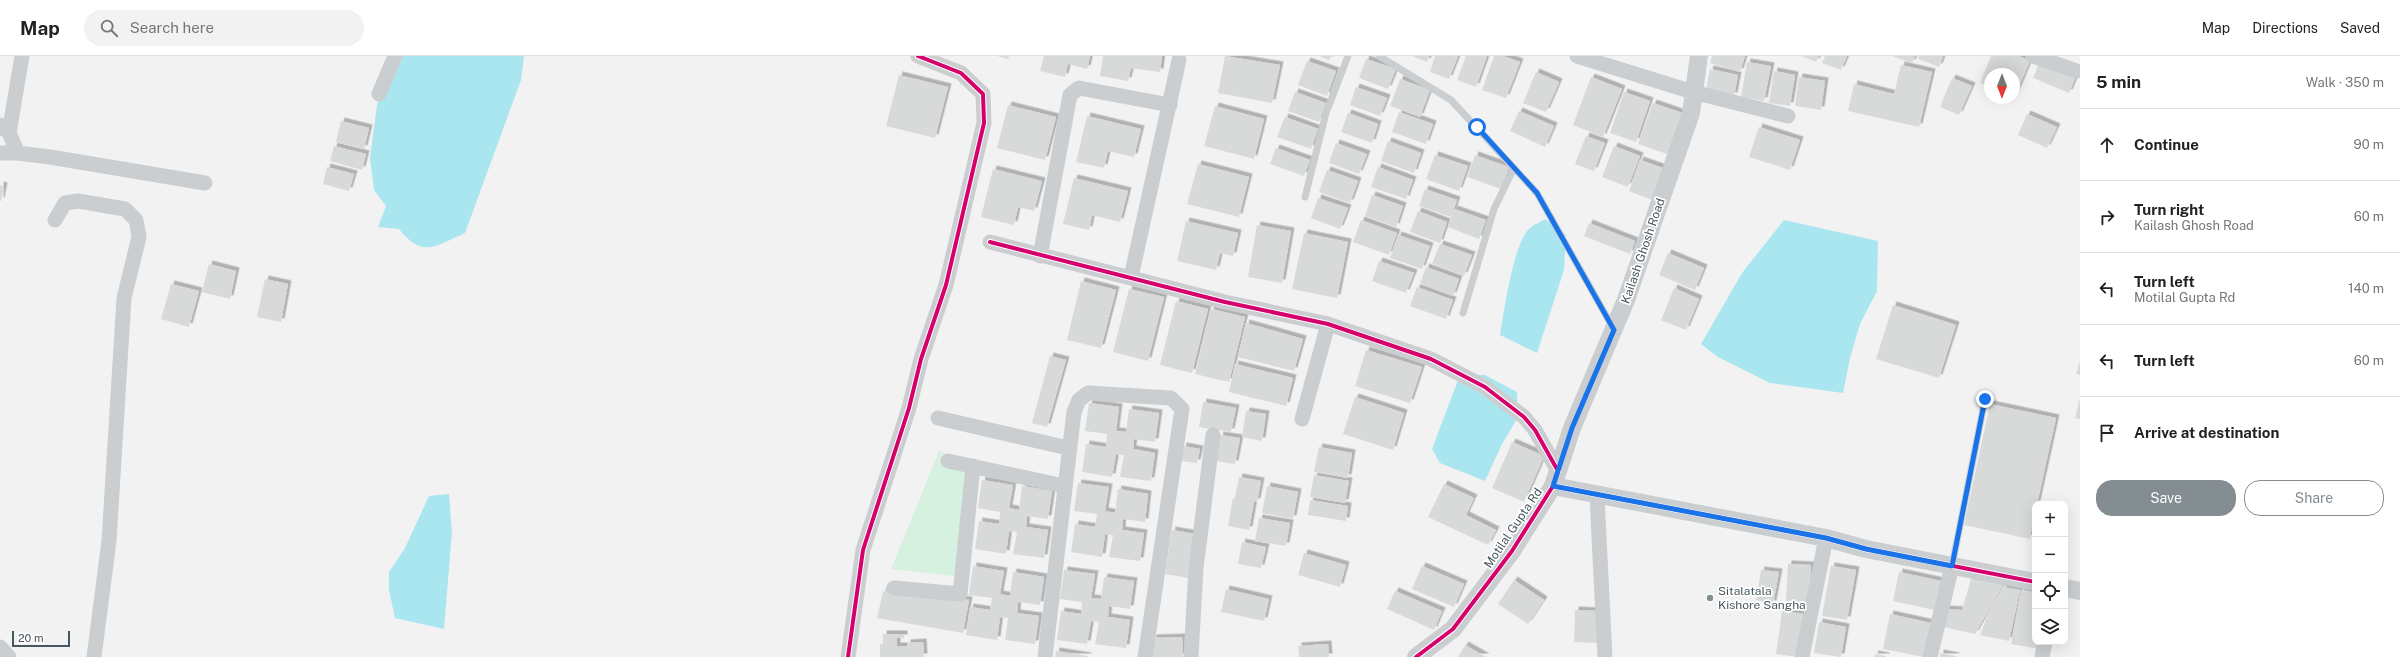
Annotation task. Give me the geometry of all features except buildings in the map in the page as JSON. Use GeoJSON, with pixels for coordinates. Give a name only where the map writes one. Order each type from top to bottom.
{"type":"FeatureCollection","features":[{"type":"Feature","properties":{"kind":"street"},"geometry":{"type":"LineString","coordinates":[[18,153],[4,129],[22,56]]}},
{"type":"Feature","properties":{"kind":"street"},"geometry":{"type":"LineString","coordinates":[[379,94],[395,56]]}},
{"type":"Feature","properties":{"kind":"street"},"geometry":{"type":"LineString","coordinates":[[848,657],[863,550],[909,408],[921,359],[946,285],[984,123],[983,94],[961,73],[918,56]]}},
{"type":"Feature","properties":{"kind":"street"},"geometry":{"type":"LineString","coordinates":[[1577,56],[1693,92],[1788,116]]}},
{"type":"Feature","properties":{"kind":"street","name":"Kailash Ghosh Road"},"geometry":{"type":"LineString","coordinates":[[1555,478],[1572,428],[1626,300],[1691,113],[1699,56]]}},
{"type":"Feature","properties":{"kind":"street"},"geometry":{"type":"LineString","coordinates":[[2033,56],[2077,71]]}},
{"type":"Feature","properties":{"kind":"street"},"geometry":{"type":"LineString","coordinates":[[1131,276],[1179,60]]}},
{"type":"Feature","properties":{"kind":"street"},"geometry":{"type":"LineString","coordinates":[[1040,256],[1070,95],[1074,90],[1079,88],[1170,106]]}},
{"type":"Feature","properties":{"kind":"street"},"geometry":{"type":"LineString","coordinates":[[0,153],[18,153],[205,183]]}},
{"type":"Feature","properties":{"kind":"street"},"geometry":{"type":"LineString","coordinates":[[55,220],[65,203],[78,201],[125,209],[136,220],[139,237],[124,298],[109,541],[94,657]]}},
{"type":"Feature","properties":{"kind":"street"},"geometry":{"type":"LineString","coordinates":[[990,242],[1040,256],[1131,276],[1225,302],[1328,324],[1431,359],[1485,387],[1524,417],[1535,430],[1555,478]]}},
{"type":"Feature","properties":{"kind":"street"},"geometry":{"type":"LineString","coordinates":[[1302,419],[1328,324]]}},
{"type":"Feature","properties":{"kind":"street"},"geometry":{"type":"LineString","coordinates":[[1045,657],[1068,448],[1078,400],[1088,393],[1171,398],[1182,409],[1145,657]]}},
{"type":"Feature","properties":{"kind":"street"},"geometry":{"type":"LineString","coordinates":[[938,418],[1068,448]]}},
{"type":"Feature","properties":{"kind":"street"},"geometry":{"type":"LineString","coordinates":[[1191,657],[1196,568],[1213,435]]}},
{"type":"Feature","properties":{"kind":"street"},"geometry":{"type":"LineString","coordinates":[[948,461],[1064,486]]}},
{"type":"Feature","properties":{"kind":"street"},"geometry":{"type":"LineString","coordinates":[[894,588],[960,594],[973,466]]}},
{"type":"Feature","properties":{"kind":"street","name":"Motilal Gupta Rd"},"geometry":{"type":"LineString","coordinates":[[1416,657],[1453,629],[1512,551],[1555,478],[1597,496],[1826,538],[1866,549],[2032,581]]}},
{"type":"Feature","properties":{"kind":"street"},"geometry":{"type":"LineString","coordinates":[[1597,496],[1605,657]]}},
{"type":"Feature","properties":{"kind":"street"},"geometry":{"type":"LineString","coordinates":[[1802,657],[1826,538]]}},
{"type":"Feature","properties":{"kind":"street"},"geometry":{"type":"LineString","coordinates":[[1930,657],[1952,566]]}},
{"type":"Feature","properties":{"kind":"street"},"geometry":{"type":"LineString","coordinates":[[2068,589],[2080,591]]}},
{"type":"Feature","properties":{"kind":"street"},"geometry":{"type":"LineString","coordinates":[[2042,657],[2044,645]]}},
{"type":"Feature","properties":{"kind":"street"},"geometry":{"type":"LineString","coordinates":[[0,647],[9,657]]}},
{"type":"Feature","properties":{"kind":"lane"},"geometry":{"type":"LineString","coordinates":[[1305,197],[1326,113],[1348,56]]}},
{"type":"Feature","properties":{"kind":"lane"},"geometry":{"type":"LineString","coordinates":[[1379,56],[1451,100],[1537,193],[1614,330]]}},
{"type":"Feature","properties":{"kind":"lane"},"geometry":{"type":"LineString","coordinates":[[1463,313],[1494,209],[1514,168]]}},
{"type":"Feature","properties":{"kind":"lane"},"geometry":{"type":"LineString","coordinates":[[1952,566],[1985,399]]}},
{"type":"Feature","properties":{"kind":"green space"},"geometry":{"type":"Polygon","coordinates":[[[939,451],[981,467],[962,577],[891,569],[939,451]]]}},
{"type":"Feature","properties":{"kind":"water"},"geometry":{"type":"Polygon","coordinates":[[[398,56],[524,56],[521,80],[465,233],[430,247],[423,247],[415,244],[399,229],[378,227],[386,206],[374,190],[370,158],[377,105],[398,56]]]}},
{"type":"Feature","properties":{"kind":"water"},"geometry":{"type":"Polygon","coordinates":[[[1545,219],[1566,235],[1564,270],[1537,353],[1500,335],[1510,279],[1518,249],[1523,237],[1529,229],[1545,219]]]}},
{"type":"Feature","properties":{"kind":"water"},"geometry":{"type":"Polygon","coordinates":[[[1784,220],[1878,241],[1877,291],[1860,324],[1850,358],[1843,393],[1770,383],[1718,357],[1701,344],[1742,273],[1784,220]]]}},
{"type":"Feature","properties":{"kind":"water"},"geometry":{"type":"Polygon","coordinates":[[[1460,375],[1485,375],[1517,392],[1518,417],[1502,444],[1485,481],[1440,463],[1432,449],[1460,375]]]}},
{"type":"Feature","properties":{"kind":"water"},"geometry":{"type":"Polygon","coordinates":[[[449,494],[452,532],[444,629],[395,618],[389,590],[389,572],[405,548],[429,496],[449,494]]]}},
{"type":"Feature","properties":{"kind":"cycle path"},"geometry":{"type":"LineString","coordinates":[[848,657],[863,550],[909,408],[921,359],[946,285],[984,123],[983,94],[961,73],[918,56]]}},
{"type":"Feature","properties":{"kind":"cycle path"},"geometry":{"type":"LineString","coordinates":[[990,242],[1225,302],[1328,324],[1431,359],[1485,387],[1524,417],[1535,430],[1558,471]]}},
{"type":"Feature","properties":{"kind":"cycle path"},"geometry":{"type":"LineString","coordinates":[[1416,657],[1453,629],[1512,551],[1553,486],[1826,538],[1866,549],[2032,581]]}},
{"type":"Feature","properties":{"kind":"place","name":"Sitalatala Kishore Sangha"},"geometry":{"type":"Point","coordinates":[1710,598]}},
{"type":"Feature","properties":{"kind":"route"},"geometry":{"type":"LineString","coordinates":[[1477,127],[1537,193],[1614,330],[1572,428],[1553,486],[1597,496],[1826,538],[1866,549],[1952,566],[1985,399]]}}]}
